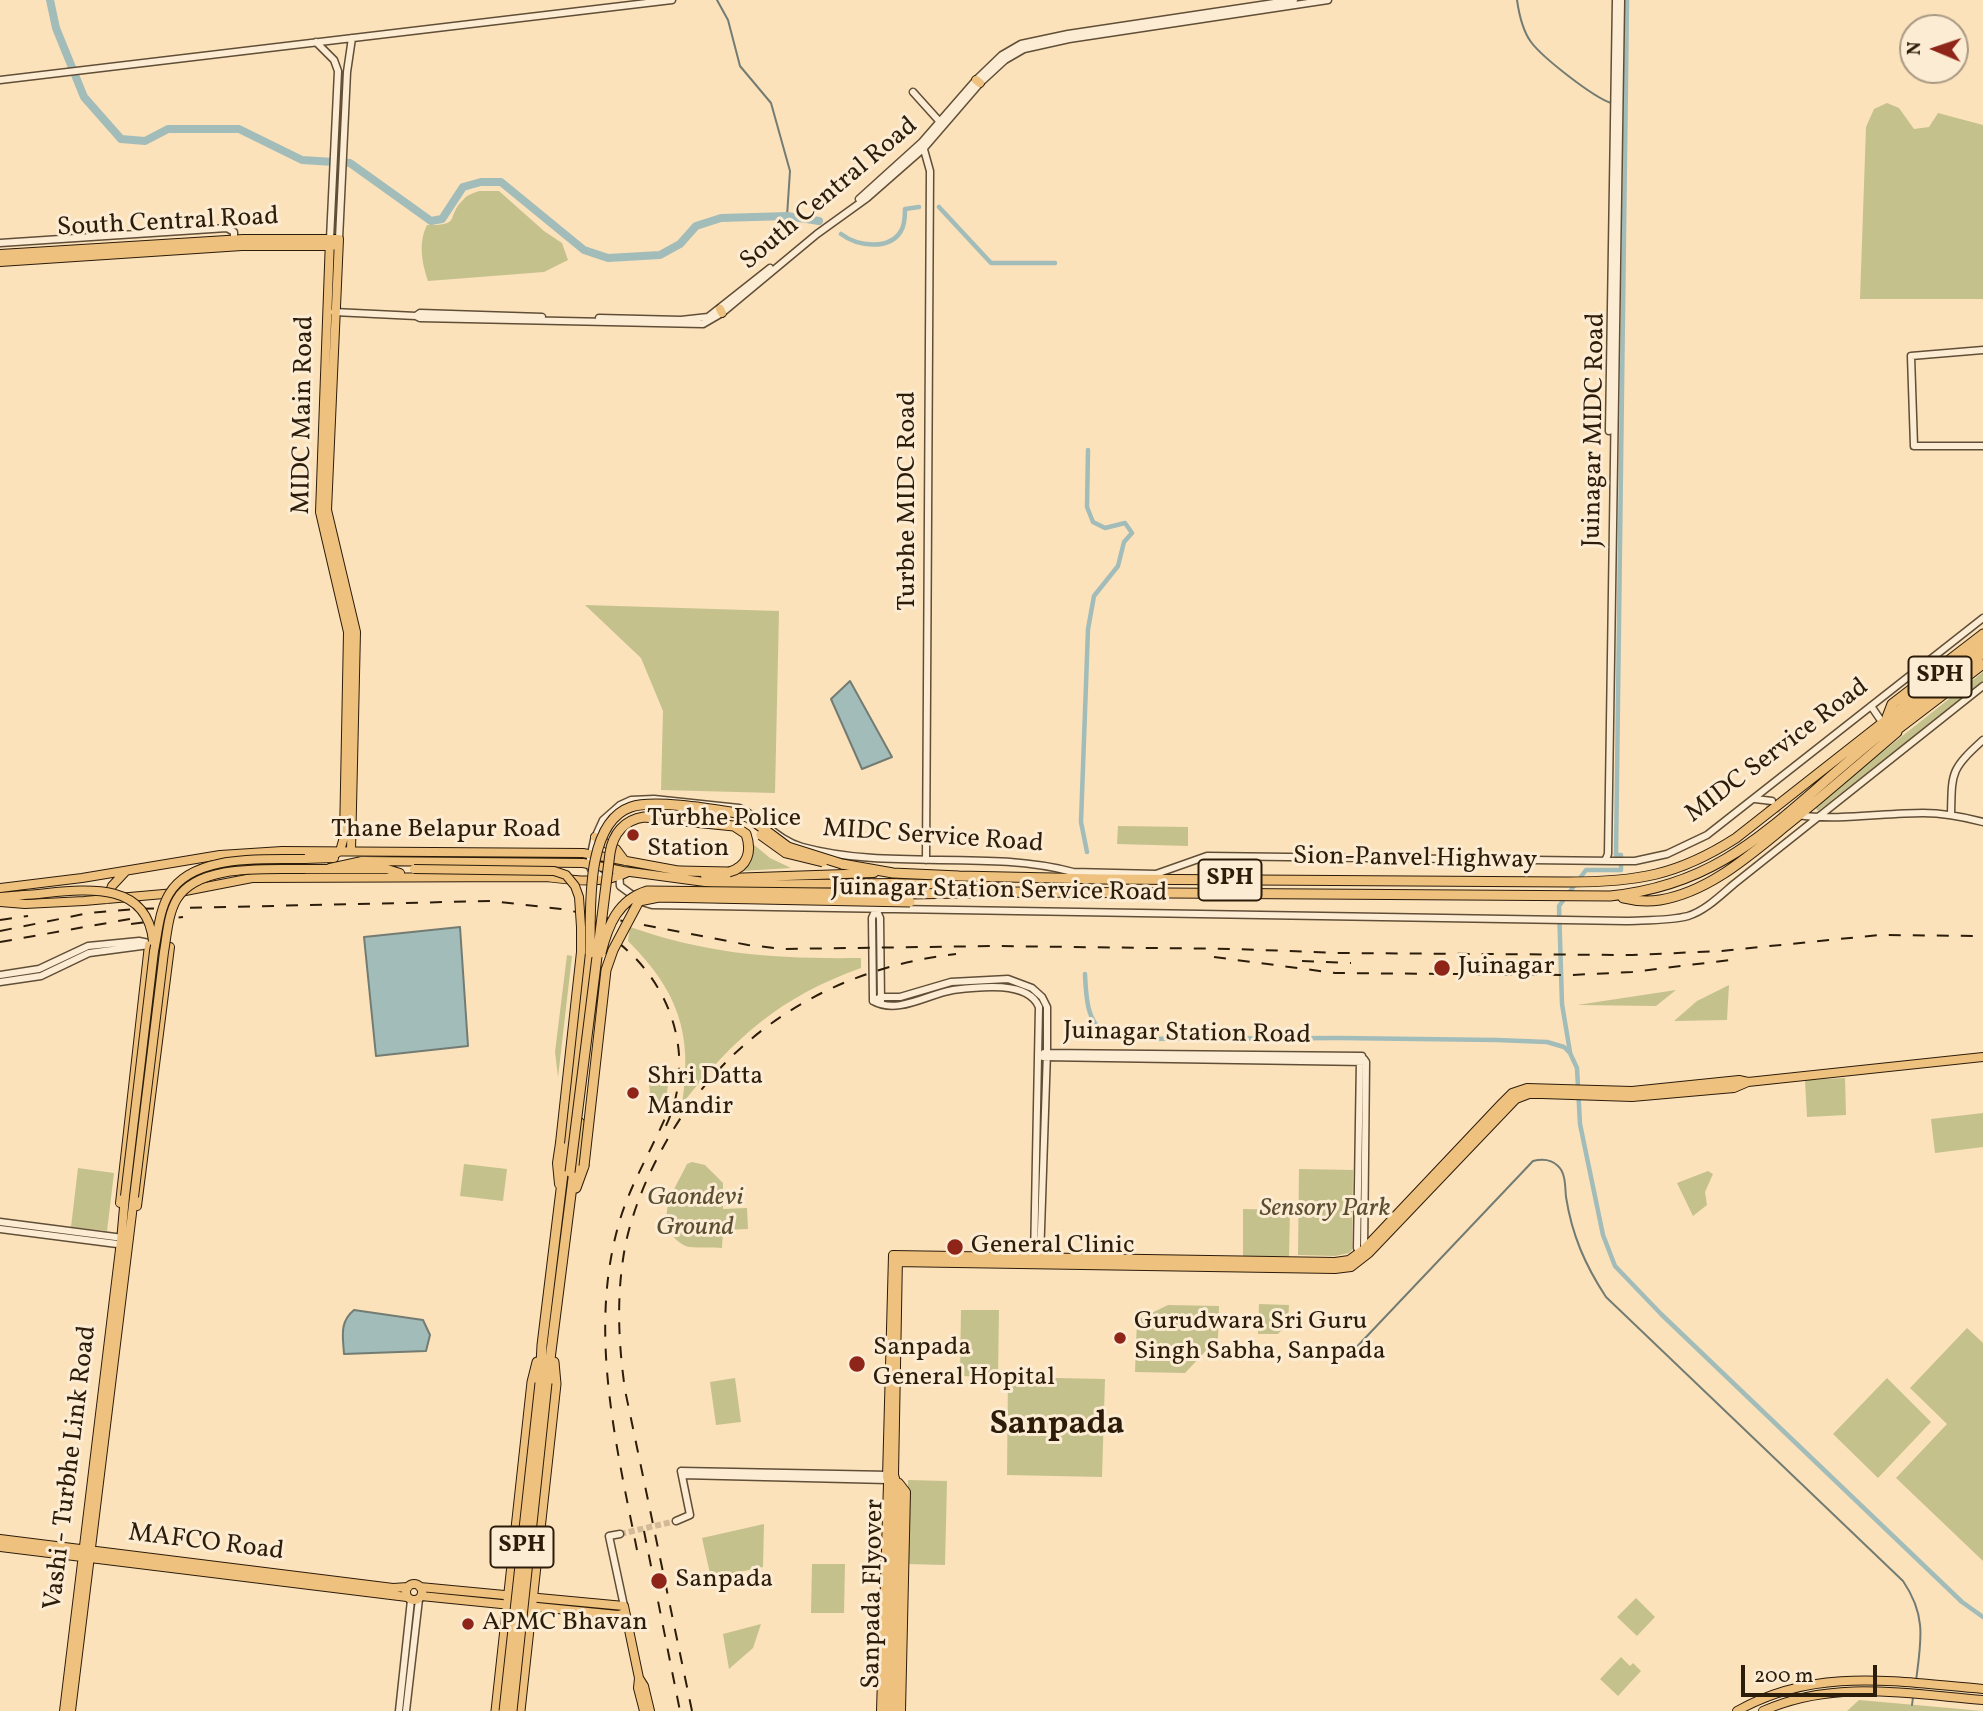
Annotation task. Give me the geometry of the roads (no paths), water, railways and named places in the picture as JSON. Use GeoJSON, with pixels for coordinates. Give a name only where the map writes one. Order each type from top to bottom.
{"type":"FeatureCollection","features":[{"type":"Feature","properties":{"kind":"highway"},"geometry":{"type":"LineString","coordinates":[[1884,720],[1892,704],[1983,634]]}},
{"type":"Feature","properties":{"kind":"highway","name":"SPH"},"geometry":{"type":"LineString","coordinates":[[1884,720],[1983,644]]}},
{"type":"Feature","properties":{"kind":"highway","name":"SPH"},"geometry":{"type":"LineString","coordinates":[[1877,737],[1983,653]]}},
{"type":"Feature","properties":{"kind":"highway"},"geometry":{"type":"LineString","coordinates":[[1610,896],[1636,901],[1660,900],[1707,884],[1749,856],[1983,664]]}},
{"type":"Feature","properties":{"kind":"highway","name":"Sion-Panvel Highway"},"geometry":{"type":"LineString","coordinates":[[893,873],[1609,883],[1654,876],[1676,869],[1736,838],[1884,720]]}},
{"type":"Feature","properties":{"kind":"highway"},"geometry":{"type":"LineString","coordinates":[[1877,737],[1897,732]]}},
{"type":"Feature","properties":{"kind":"highway","name":"Sion-Panvel Highway"},"geometry":{"type":"LineString","coordinates":[[1019,892],[1610,896],[1657,889],[1680,882],[1724,862],[1744,849],[1877,737]]}},
{"type":"Feature","properties":{"kind":"highway","name":"SPH"},"geometry":{"type":"LineString","coordinates":[[512,1711],[544,1383],[542,1345],[604,843],[612,827],[634,811],[669,811],[736,819],[746,823],[786,853],[813,861],[893,873]]}},
{"type":"Feature","properties":{"kind":"highway"},"geometry":{"type":"LineString","coordinates":[[573,1185],[570,1172],[596,954],[614,838],[630,821],[644,817],[734,826],[746,834],[749,847],[745,862],[736,870],[680,871]]}},
{"type":"Feature","properties":{"kind":"highway","name":"SPH"},"geometry":{"type":"LineString","coordinates":[[504,1711],[544,1383],[553,1346],[601,954],[612,920],[628,900],[647,891],[659,890],[910,898],[1019,892]]}},
{"type":"Feature","properties":{"kind":"highway"},"geometry":{"type":"LineString","coordinates":[[571,1203],[584,1166],[607,965],[639,901],[659,897],[910,898]]}},
{"type":"Feature","properties":{"kind":"highway"},"geometry":{"type":"LineString","coordinates":[[496,1711],[531,1382],[542,1345]]}},
{"type":"Feature","properties":{"kind":"highway"},"geometry":{"type":"LineString","coordinates":[[520,1711],[556,1384],[553,1346]]}},
{"type":"Feature","properties":{"kind":"highway"},"geometry":{"type":"LineString","coordinates":[[503,1642],[527,1645]]}},
{"type":"Feature","properties":{"kind":"main road","name":"South Central Road"},"geometry":{"type":"LineString","coordinates":[[0,262],[47,255],[234,239],[334,242]]}},
{"type":"Feature","properties":{"kind":"main road","name":"South Central Road"},"geometry":{"type":"LineString","coordinates":[[0,254],[47,255],[334,242]]}},
{"type":"Feature","properties":{"kind":"main road","name":"MIDC Main Road"},"geometry":{"type":"LineString","coordinates":[[334,242],[320,512],[347,622],[351,690],[352,826],[340,851]]}},
{"type":"Feature","properties":{"kind":"main road","name":"MIDC Main Road"},"geometry":{"type":"LineString","coordinates":[[351,690],[348,837],[351,851]]}},
{"type":"Feature","properties":{"kind":"main road"},"geometry":{"type":"LineString","coordinates":[[352,826],[358,841],[376,851]]}},
{"type":"Feature","properties":{"kind":"main road"},"geometry":{"type":"LineString","coordinates":[[330,855],[348,837]]}},
{"type":"Feature","properties":{"kind":"main road"},"geometry":{"type":"LineString","coordinates":[[595,837],[616,849],[625,861]]}},
{"type":"Feature","properties":{"kind":"main road"},"geometry":{"type":"LineString","coordinates":[[330,855],[340,851]]}},
{"type":"Feature","properties":{"kind":"main road","name":"Thane Belapur Road"},"geometry":{"type":"LineString","coordinates":[[340,851],[591,854],[727,878],[893,873]]}},
{"type":"Feature","properties":{"kind":"main road"},"geometry":{"type":"LineString","coordinates":[[124,1238],[119,1196],[152,948],[170,891],[185,877],[214,864],[305,859],[351,851]]}},
{"type":"Feature","properties":{"kind":"main road","name":"Thane Belapur Road"},"geometry":{"type":"LineString","coordinates":[[0,888],[220,855],[330,855]]}},
{"type":"Feature","properties":{"kind":"main road","name":"Thane Belapur Road"},"geometry":{"type":"LineString","coordinates":[[330,872],[362,861],[589,864],[622,873],[727,885],[892,883],[990,886],[1019,892]]}},
{"type":"Feature","properties":{"kind":"main road"},"geometry":{"type":"LineString","coordinates":[[387,869],[407,861]]}},
{"type":"Feature","properties":{"kind":"main road"},"geometry":{"type":"LineString","coordinates":[[124,1238],[171,916],[178,897],[190,885],[215,874],[305,869],[330,872],[414,869],[554,871],[566,875],[575,886],[580,912],[581,952],[557,1163],[560,1201]]}},
{"type":"Feature","properties":{"kind":"main road"},"geometry":{"type":"LineString","coordinates":[[387,869],[407,876]]}},
{"type":"Feature","properties":{"kind":"main road"},"geometry":{"type":"LineString","coordinates":[[107,899],[114,884],[126,871]]}},
{"type":"Feature","properties":{"kind":"main road","name":"Thane Belapur Road"},"geometry":{"type":"LineString","coordinates":[[0,900],[25,904],[107,899],[194,891],[252,878],[330,872],[407,876],[546,877],[574,881],[622,873]]}},
{"type":"Feature","properties":{"kind":"main road"},"geometry":{"type":"LineString","coordinates":[[0,900],[24,895],[98,891],[121,894],[138,905],[145,915],[152,933],[152,948],[129,1197]]}},
{"type":"Feature","properties":{"kind":"main road"},"geometry":{"type":"LineString","coordinates":[[124,1238],[140,1197],[170,947]]}},
{"type":"Feature","properties":{"kind":"main road"},"geometry":{"type":"LineString","coordinates":[[881,1711],[886,1492],[891,1478],[895,1259],[1349,1260],[1362,1253],[1513,1093],[1527,1088],[1632,1091],[1740,1080],[1748,1082],[1983,1057]]}},
{"type":"Feature","properties":{"kind":"main road","name":"Vashi - Turbhe Link Road"},"geometry":{"type":"LineString","coordinates":[[64,1711],[124,1238]]}},
{"type":"Feature","properties":{"kind":"main road"},"geometry":{"type":"LineString","coordinates":[[891,1478],[906,1492],[901,1711]]}},
{"type":"Feature","properties":{"kind":"main road","name":"Sanpada Flyover"},"geometry":{"type":"LineString","coordinates":[[887,1711],[900,1492],[891,1478]]}},
{"type":"Feature","properties":{"kind":"main road","name":"MAFCO Road"},"geometry":{"type":"LineString","coordinates":[[0,1539],[86,1554],[416,1596],[624,1609]]}},
{"type":"Feature","properties":{"kind":"main road","name":"MAFCO Road"},"geometry":{"type":"LineString","coordinates":[[0,1547],[393,1588],[408,1587],[406,1592],[416,1596]]}},
{"type":"Feature","properties":{"kind":"main road","name":"Vashi - Turbhe Link Road"},"geometry":{"type":"LineString","coordinates":[[71,1711],[86,1554]]}},
{"type":"Feature","properties":{"kind":"main road","name":"Sanpada Flyover"},"geometry":{"type":"LineString","coordinates":[[894,1581],[895,1711]]}},
{"type":"Feature","properties":{"kind":"main road"},"geometry":{"type":"LineString","coordinates":[[624,1609],[644,1711]]}},
{"type":"Feature","properties":{"kind":"main road"},"geometry":{"type":"LineString","coordinates":[[639,1678],[644,1686],[650,1711]]}},
{"type":"Feature","properties":{"kind":"main road"},"geometry":{"type":"LineString","coordinates":[[1737,1711],[1769,1696],[1807,1684],[1862,1679],[1983,1689]]}},
{"type":"Feature","properties":{"kind":"main road"},"geometry":{"type":"LineString","coordinates":[[1763,1711],[1810,1695],[1862,1690],[1983,1700]]}},
{"type":"Feature","properties":{"kind":"street"},"geometry":{"type":"LineString","coordinates":[[0,80],[672,0]]}},
{"type":"Feature","properties":{"kind":"street","name":"South Central Road"},"geometry":{"type":"LineString","coordinates":[[332,312],[420,318],[702,324],[866,198],[923,145],[1002,55],[1021,44],[1068,34],[1292,1],[1328,0]]}},
{"type":"Feature","properties":{"kind":"street","name":"Juinagar MIDC Road"},"geometry":{"type":"LineString","coordinates":[[1605,861],[1608,854],[1609,828],[1616,0]]}},
{"type":"Feature","properties":{"kind":"street","name":"Juinagar MIDC Road"},"geometry":{"type":"LineString","coordinates":[[1609,431],[1621,0]]}},
{"type":"Feature","properties":{"kind":"street","name":"MIDC Main Road"},"geometry":{"type":"LineString","coordinates":[[334,242],[342,174],[346,72],[352,38]]}},
{"type":"Feature","properties":{"kind":"street","name":"MIDC Main Road"},"geometry":{"type":"LineString","coordinates":[[316,42],[337,65],[333,173],[334,242]]}},
{"type":"Feature","properties":{"kind":"street","name":"South Central Road"},"geometry":{"type":"LineString","coordinates":[[923,145],[940,122],[978,82]]}},
{"type":"Feature","properties":{"kind":"street"},"geometry":{"type":"LineString","coordinates":[[913,92],[940,122]]}},
{"type":"Feature","properties":{"kind":"street","name":"Turbhe MIDC Road"},"geometry":{"type":"LineString","coordinates":[[923,145],[930,171],[926,860]]}},
{"type":"Feature","properties":{"kind":"street"},"geometry":{"type":"LineString","coordinates":[[0,243],[227,228],[234,232],[234,239]]}},
{"type":"Feature","properties":{"kind":"street"},"geometry":{"type":"LineString","coordinates":[[1983,350],[1911,356],[1914,446],[1983,446]]}},
{"type":"Feature","properties":{"kind":"street","name":"MIDC Service Road"},"geometry":{"type":"LineString","coordinates":[[589,864],[595,837],[603,820],[620,805],[642,799],[739,808],[752,813],[783,839],[800,846],[865,858],[1025,863],[1060,867],[1073,872],[1156,876],[1207,856],[1605,861],[1649,859],[1707,835],[1983,618]]}},
{"type":"Feature","properties":{"kind":"street","name":"Juinagar Station Service Road"},"geometry":{"type":"LineString","coordinates":[[622,873],[620,886],[642,902],[652,905],[1626,921],[1689,916],[1734,884],[1983,686]]}},
{"type":"Feature","properties":{"kind":"street"},"geometry":{"type":"LineString","coordinates":[[1871,706],[1884,720]]}},
{"type":"Feature","properties":{"kind":"street"},"geometry":{"type":"LineString","coordinates":[[1951,815],[1953,774],[1983,740]]}},
{"type":"Feature","properties":{"kind":"street"},"geometry":{"type":"LineString","coordinates":[[1755,799],[1769,803]]}},
{"type":"Feature","properties":{"kind":"street"},"geometry":{"type":"LineString","coordinates":[[1800,812],[1818,817],[1925,813],[1983,822]]}},
{"type":"Feature","properties":{"kind":"street"},"geometry":{"type":"LineString","coordinates":[[622,873],[625,861]]}},
{"type":"Feature","properties":{"kind":"street"},"geometry":{"type":"LineString","coordinates":[[589,864],[591,869],[603,878]]}},
{"type":"Feature","properties":{"kind":"street"},"geometry":{"type":"LineString","coordinates":[[876,909],[872,918],[873,1001],[902,1005],[952,990],[1007,987],[1036,1000],[1039,1007],[1039,1205]]}},
{"type":"Feature","properties":{"kind":"street"},"geometry":{"type":"LineString","coordinates":[[876,909],[880,918],[881,1001]]}},
{"type":"Feature","properties":{"kind":"street"},"geometry":{"type":"LineString","coordinates":[[0,975],[39,969],[88,946],[139,941],[152,948]]}},
{"type":"Feature","properties":{"kind":"street"},"geometry":{"type":"LineString","coordinates":[[0,982],[41,976],[89,953],[170,947]]}},
{"type":"Feature","properties":{"kind":"street"},"geometry":{"type":"LineString","coordinates":[[881,1001],[951,982],[1008,979],[1020,982],[1042,997],[1046,1007],[1047,1056],[1037,1259]]}},
{"type":"Feature","properties":{"kind":"street","name":"Juinagar Station Road"},"geometry":{"type":"LineString","coordinates":[[1039,1055],[1363,1060],[1357,1248],[1362,1253]]}},
{"type":"Feature","properties":{"kind":"street"},"geometry":{"type":"LineString","coordinates":[[0,1222],[124,1238]]}},
{"type":"Feature","properties":{"kind":"street"},"geometry":{"type":"LineString","coordinates":[[0,1229],[124,1238]]}},
{"type":"Feature","properties":{"kind":"street"},"geometry":{"type":"LineString","coordinates":[[676,1521],[690,1515],[682,1473],[891,1478]]}},
{"type":"Feature","properties":{"kind":"street"},"geometry":{"type":"LineString","coordinates":[[620,1534],[609,1536],[624,1609]]}},
{"type":"Feature","properties":{"kind":"street"},"geometry":{"type":"LineString","coordinates":[[399,1711],[416,1596]]}},
{"type":"Feature","properties":{"kind":"street"},"geometry":{"type":"LineString","coordinates":[[407,1711],[416,1596]]}},
{"type":"Feature","properties":{"kind":"water"},"geometry":{"type":"Polygon","coordinates":[[[850,681],[892,757],[862,769],[831,699],[850,681]]]}},
{"type":"Feature","properties":{"kind":"water"},"geometry":{"type":"Polygon","coordinates":[[[460,927],[468,1046],[376,1056],[364,937],[460,927]]]}},
{"type":"Feature","properties":{"kind":"water"},"geometry":{"type":"Polygon","coordinates":[[[354,1310],[423,1320],[430,1335],[426,1351],[344,1354],[344,1325],[354,1310]]]}},
{"type":"Feature","properties":{"kind":"waterway"},"geometry":{"type":"LineString","coordinates":[[50,0],[56,28],[84,97],[121,139],[145,141],[168,129],[239,129],[302,160],[350,163],[431,221],[442,219],[463,187],[481,182],[501,182],[584,250],[608,258],[660,255],[680,244],[696,226],[721,218],[787,216],[819,221]]}},
{"type":"Feature","properties":{"kind":"waterway"},"geometry":{"type":"LineString","coordinates":[[717,0],[728,20],[740,66],[771,103],[790,171],[787,216]]}},
{"type":"Feature","properties":{"kind":"waterway"},"geometry":{"type":"LineString","coordinates":[[1517,0],[1526,33],[1537,49],[1581,85],[1611,103]]}},
{"type":"Feature","properties":{"kind":"waterway"},"geometry":{"type":"LineString","coordinates":[[1570,1052],[1562,1004],[1559,906],[1586,870],[1621,870],[1621,855],[1616,855],[1627,0]]}},
{"type":"Feature","properties":{"kind":"waterway"},"geometry":{"type":"LineString","coordinates":[[841,234],[864,244],[889,242],[902,229],[905,209],[919,207]]}},
{"type":"Feature","properties":{"kind":"waterway"},"geometry":{"type":"LineString","coordinates":[[939,207],[991,263],[1055,263]]}},
{"type":"Feature","properties":{"kind":"waterway"},"geometry":{"type":"LineString","coordinates":[[1087,852],[1081,822],[1088,629],[1094,596],[1118,566],[1124,542],[1132,533],[1125,523],[1105,528],[1093,522],[1087,507],[1088,450]]}},
{"type":"Feature","properties":{"kind":"waterway"},"geometry":{"type":"LineString","coordinates":[[1085,974],[1090,1013],[1099,1029],[1116,1039],[1497,1040],[1547,1042],[1564,1047],[1577,1068],[1580,1124],[1603,1235],[1615,1266],[1661,1314],[1962,1602],[1983,1617]]}},
{"type":"Feature","properties":{"kind":"waterway"},"geometry":{"type":"LineString","coordinates":[[1350,1354],[1533,1161],[1552,1162],[1561,1169],[1564,1177],[1569,1211],[1580,1249],[1606,1297],[1903,1581],[1919,1617],[1920,1641],[1916,1681]]}},
{"type":"Feature","properties":{"kind":"waterway"},"geometry":{"type":"LineString","coordinates":[[1912,1705],[1913,1697]]}},
{"type":"Feature","properties":{"kind":"tunnel"},"geometry":{"type":"LineString","coordinates":[[1766,806],[1790,813]]}},
{"type":"Feature","properties":{"kind":"tunnel"},"geometry":{"type":"LineString","coordinates":[[620,1534],[676,1521]]}},
{"type":"Feature","properties":{"kind":"railway"},"geometry":{"type":"LineString","coordinates":[[0,931],[89,913],[136,909],[491,901],[561,909],[748,945],[783,949],[992,946],[1336,953],[1632,955],[1721,951],[1879,935],[1983,936]]}},
{"type":"Feature","properties":{"kind":"railway"},"geometry":{"type":"LineString","coordinates":[[0,920],[28,916]]}},
{"type":"Feature","properties":{"kind":"railway"},"geometry":{"type":"LineString","coordinates":[[0,942],[141,917]]}},
{"type":"Feature","properties":{"kind":"railway"},"geometry":{"type":"LineString","coordinates":[[131,924],[183,917]]}},
{"type":"Feature","properties":{"kind":"railway"},"geometry":{"type":"LineString","coordinates":[[577,919],[606,934],[631,954],[652,978],[667,1005],[676,1035],[679,1065],[676,1097],[665,1128]]}},
{"type":"Feature","properties":{"kind":"railway"},"geometry":{"type":"LineString","coordinates":[[692,1711],[623,1371],[619,1316],[621,1279],[626,1242],[644,1185],[685,1112],[714,1075],[746,1043],[782,1016],[822,993],[864,975],[909,962],[956,954]]}},
{"type":"Feature","properties":{"kind":"railway"},"geometry":{"type":"LineString","coordinates":[[1214,957],[1335,973],[1572,975],[1632,972],[1730,960]]}},
{"type":"Feature","properties":{"kind":"railway"},"geometry":{"type":"LineString","coordinates":[[1302,961],[1351,963]]}},
{"type":"Feature","properties":{"kind":"railway"},"geometry":{"type":"LineString","coordinates":[[637,1550],[608,1387],[606,1305],[610,1264],[619,1223],[634,1182],[666,1116]]}},
{"type":"Feature","properties":{"kind":"railway"},"geometry":{"type":"LineString","coordinates":[[644,1531],[680,1711]]}},
{"type":"Feature","properties":{"kind":"place","name":"Turbhe Police Station"},"geometry":{"type":"Point","coordinates":[633,835]}},
{"type":"Feature","properties":{"kind":"place","name":"Juinagar"},"geometry":{"type":"Point","coordinates":[1442,968]}},
{"type":"Feature","properties":{"kind":"place","name":"Shri Datta Mandir"},"geometry":{"type":"Point","coordinates":[633,1093]}},
{"type":"Feature","properties":{"kind":"place","name":"General Clinic"},"geometry":{"type":"Point","coordinates":[955,1247]}},
{"type":"Feature","properties":{"kind":"place","name":"Gurudwara Sri Guru Singh Sabha, Sanpada"},"geometry":{"type":"Point","coordinates":[1120,1338]}},
{"type":"Feature","properties":{"kind":"place","name":"Sanpada General Hopital"},"geometry":{"type":"Point","coordinates":[857,1364]}},
{"type":"Feature","properties":{"kind":"place","name":"Sanpada"},"geometry":{"type":"Point","coordinates":[659,1581]}},
{"type":"Feature","properties":{"kind":"place","name":"APMC Bhavan"},"geometry":{"type":"Point","coordinates":[468,1624]}},
{"type":"Feature","properties":{"kind":"district","name":"Sanpada"},"geometry":{"type":"Point","coordinates":[1057,1427]}},
{"type":"Feature","properties":{"kind":"park label","name":"Sensory Park"},"geometry":{"type":"Point","coordinates":[1325,1210]}},
{"type":"Feature","properties":{"kind":"park label","name":"Gaondevi Ground"},"geometry":{"type":"Point","coordinates":[695,1214]}}]}
